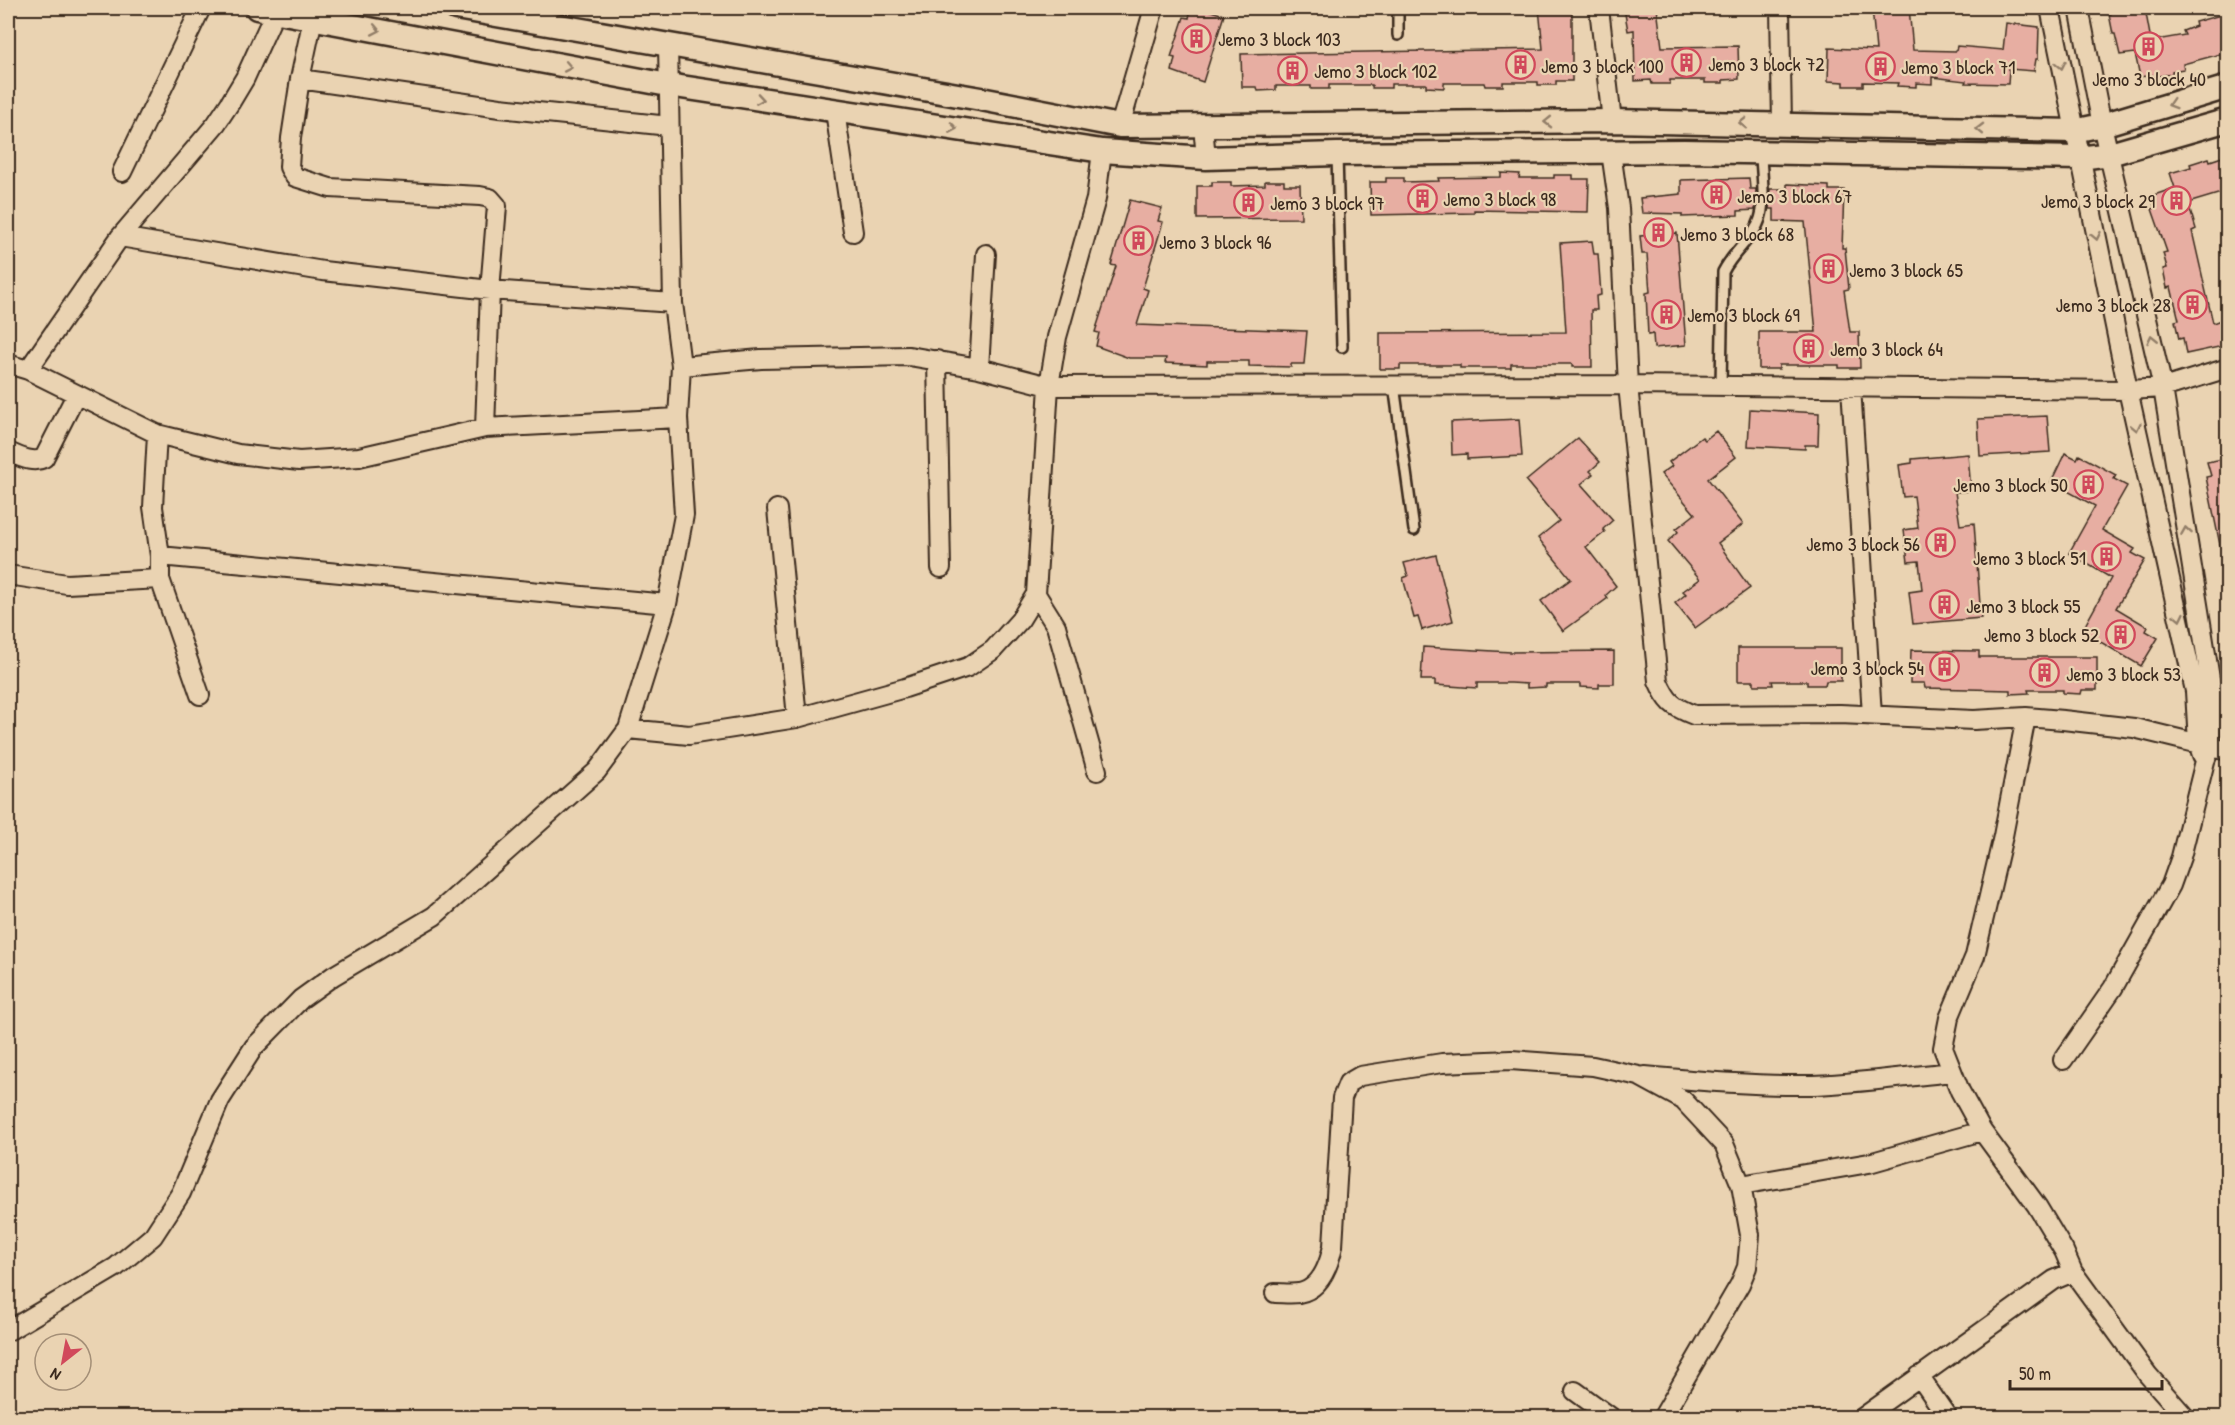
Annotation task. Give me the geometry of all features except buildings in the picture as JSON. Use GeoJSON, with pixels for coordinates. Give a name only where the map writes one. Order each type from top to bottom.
{"type":"FeatureCollection","features":[{"type":"Feature","properties":{"kind":"street"},"geometry":{"type":"LineString","coordinates":[[122,172],[201,8]]}},
{"type":"Feature","properties":{"kind":"street"},"geometry":{"type":"LineString","coordinates":[[456,8],[981,99],[1120,126],[1612,121],[2074,131],[2102,125],[2228,87]]}},
{"type":"Feature","properties":{"kind":"street"},"geometry":{"type":"LineString","coordinates":[[1120,126],[1154,8]]}},
{"type":"Feature","properties":{"kind":"street"},"geometry":{"type":"LineString","coordinates":[[1599,8],[1612,121]]}},
{"type":"Feature","properties":{"kind":"street"},"geometry":{"type":"LineString","coordinates":[[1780,8],[1782,124]]}},
{"type":"Feature","properties":{"kind":"street"},"geometry":{"type":"LineString","coordinates":[[2050,8],[2128,390],[2212,689]]}},
{"type":"Feature","properties":{"kind":"street"},"geometry":{"type":"LineString","coordinates":[[2063,1060],[2114,988],[2171,885],[2181,857],[2210,750],[2212,689],[2163,388],[2102,125],[2079,8]]}},
{"type":"Feature","properties":{"kind":"street"},"geometry":{"type":"LineString","coordinates":[[28,370],[120,237],[225,110],[245,78],[266,10],[668,85],[1102,151],[1206,158],[1337,154],[1684,151],[2080,158],[2110,154],[2228,120]]}},
{"type":"Feature","properties":{"kind":"street"},"geometry":{"type":"LineString","coordinates":[[314,18],[300,79],[291,138],[289,167],[296,177],[330,188],[480,196],[490,198],[497,206],[490,290],[486,428]]}},
{"type":"Feature","properties":{"kind":"street"},"geometry":{"type":"LineString","coordinates":[[8,1330],[116,1268],[153,1236],[181,1193],[220,1100],[254,1047],[301,999],[333,976],[434,916],[597,771],[628,729],[667,604],[684,515],[678,418],[681,366],[673,303],[668,44]]}},
{"type":"Feature","properties":{"kind":"street"},"geometry":{"type":"LineString","coordinates":[[300,79],[500,108],[669,126]]}},
{"type":"Feature","properties":{"kind":"street"},"geometry":{"type":"LineString","coordinates":[[835,111],[853,232]]}},
{"type":"Feature","properties":{"kind":"street"},"geometry":{"type":"LineString","coordinates":[[1682,122],[1684,151]]}},
{"type":"Feature","properties":{"kind":"street"},"geometry":{"type":"LineString","coordinates":[[1203,126],[1206,158]]}},
{"type":"Feature","properties":{"kind":"street"},"geometry":{"type":"LineString","coordinates":[[628,729],[689,735],[796,718],[905,688],[968,667],[993,650],[1020,620],[1036,594],[1049,386],[1057,336],[1096,199],[1102,151]]}},
{"type":"Feature","properties":{"kind":"street"},"geometry":{"type":"LineString","coordinates":[[1611,152],[1619,208],[1628,385],[1658,681],[1664,695],[1675,708],[1694,715],[1872,715],[1974,720],[2026,717],[2134,728],[2210,750]]}},
{"type":"Feature","properties":{"kind":"street"},"geometry":{"type":"LineString","coordinates":[[120,237],[323,271],[490,290],[673,303]]}},
{"type":"Feature","properties":{"kind":"street"},"geometry":{"type":"LineString","coordinates":[[979,368],[986,254]]}},
{"type":"Feature","properties":{"kind":"street"},"geometry":{"type":"LineString","coordinates":[[681,366],[761,359],[909,357],[979,368],[1049,386],[1628,385],[2128,390],[2163,388],[2228,368]]}},
{"type":"Feature","properties":{"kind":"street"},"geometry":{"type":"LineString","coordinates":[[937,360],[941,568]]}},
{"type":"Feature","properties":{"kind":"street"},"geometry":{"type":"LineString","coordinates":[[8,364],[28,370],[157,434],[238,454],[299,460],[359,457],[486,428],[678,418]]}},
{"type":"Feature","properties":{"kind":"street"},"geometry":{"type":"LineString","coordinates":[[1851,387],[1872,715]]}},
{"type":"Feature","properties":{"kind":"street"},"geometry":{"type":"LineString","coordinates":[[8,452],[30,460],[38,461],[44,458],[76,395]]}},
{"type":"Feature","properties":{"kind":"street"},"geometry":{"type":"LineString","coordinates":[[157,434],[153,507],[160,556],[160,579],[200,695]]}},
{"type":"Feature","properties":{"kind":"street"},"geometry":{"type":"LineString","coordinates":[[777,510],[796,718]]}},
{"type":"Feature","properties":{"kind":"street"},"geometry":{"type":"LineString","coordinates":[[160,556],[667,604]]}},
{"type":"Feature","properties":{"kind":"street"},"geometry":{"type":"LineString","coordinates":[[8,575],[67,584],[160,579]]}},
{"type":"Feature","properties":{"kind":"street"},"geometry":{"type":"LineString","coordinates":[[1036,594],[1056,626],[1097,771]]}},
{"type":"Feature","properties":{"kind":"street"},"geometry":{"type":"LineString","coordinates":[[2026,717],[2003,836],[1975,956],[1949,1018],[1943,1048],[1951,1072],[1982,1131],[2037,1206],[2064,1251],[2073,1272],[2179,1416]]}},
{"type":"Feature","properties":{"kind":"street"},"geometry":{"type":"LineString","coordinates":[[1275,1293],[1301,1293],[1321,1280],[1330,1261],[1333,1246],[1342,1098],[1348,1083],[1360,1076],[1442,1063],[1511,1060],[1593,1066],[1639,1076],[1714,1082],[1813,1085],[1951,1072]]}},
{"type":"Feature","properties":{"kind":"street"},"geometry":{"type":"LineString","coordinates":[[1639,1076],[1683,1100],[1724,1144],[1741,1185],[1750,1235],[1747,1266],[1740,1284],[1662,1418]]}},
{"type":"Feature","properties":{"kind":"street"},"geometry":{"type":"LineString","coordinates":[[1741,1185],[1869,1163],[1982,1131]]}},
{"type":"Feature","properties":{"kind":"street"},"geometry":{"type":"LineString","coordinates":[[1862,1418],[2054,1280],[2073,1272]]}},
{"type":"Feature","properties":{"kind":"street"},"geometry":{"type":"LineString","coordinates":[[1919,1376],[1948,1418]]}},
{"type":"Feature","properties":{"kind":"street"},"geometry":{"type":"LineString","coordinates":[[1575,1391],[1612,1418]]}},
{"type":"Feature","properties":{"kind":"lane"},"geometry":{"type":"LineString","coordinates":[[1398,8],[1398,35]]}},
{"type":"Feature","properties":{"kind":"lane"},"geometry":{"type":"LineString","coordinates":[[1721,386],[1723,272],[1731,257],[1756,229],[1763,213],[1761,153]]}},
{"type":"Feature","properties":{"kind":"lane"},"geometry":{"type":"LineString","coordinates":[[1337,154],[1342,346]]}},
{"type":"Feature","properties":{"kind":"lane"},"geometry":{"type":"LineString","coordinates":[[1394,385],[1414,530]]}},
{"type":"Feature","properties":{"kind":"place","name":"Jemo 3 block 103"},"geometry":{"type":"Point","coordinates":[1197,38]}},
{"type":"Feature","properties":{"kind":"place","name":"Jemo 3 block 40"},"geometry":{"type":"Point","coordinates":[2149,47]}},
{"type":"Feature","properties":{"kind":"place","name":"Jemo 3 block 72"},"geometry":{"type":"Point","coordinates":[1687,63]}},
{"type":"Feature","properties":{"kind":"place","name":"Jemo 3 block 100"},"geometry":{"type":"Point","coordinates":[1520,65]}},
{"type":"Feature","properties":{"kind":"place","name":"Jemo 3 block 71"},"geometry":{"type":"Point","coordinates":[1880,66]}},
{"type":"Feature","properties":{"kind":"place","name":"Jemo 3 block 102"},"geometry":{"type":"Point","coordinates":[1293,70]}},
{"type":"Feature","properties":{"kind":"place","name":"Jemo 3 block 67"},"geometry":{"type":"Point","coordinates":[1716,195]}},
{"type":"Feature","properties":{"kind":"place","name":"Jemo 3 block 98"},"geometry":{"type":"Point","coordinates":[1422,198]}},
{"type":"Feature","properties":{"kind":"place","name":"Jemo 3 block 29"},"geometry":{"type":"Point","coordinates":[2176,200]}},
{"type":"Feature","properties":{"kind":"place","name":"Jemo 3 block 97"},"geometry":{"type":"Point","coordinates":[1249,202]}},
{"type":"Feature","properties":{"kind":"place","name":"Jemo 3 block 68"},"geometry":{"type":"Point","coordinates":[1659,233]}},
{"type":"Feature","properties":{"kind":"place","name":"Jemo 3 block 96"},"geometry":{"type":"Point","coordinates":[1138,241]}},
{"type":"Feature","properties":{"kind":"place","name":"Jemo 3 block 65"},"geometry":{"type":"Point","coordinates":[1828,269]}},
{"type":"Feature","properties":{"kind":"place","name":"Jemo 3 block 28"},"geometry":{"type":"Point","coordinates":[2192,304]}},
{"type":"Feature","properties":{"kind":"place","name":"Jemo 3 block 69"},"geometry":{"type":"Point","coordinates":[1666,314]}},
{"type":"Feature","properties":{"kind":"place","name":"Jemo 3 block 64"},"geometry":{"type":"Point","coordinates":[1809,348]}},
{"type":"Feature","properties":{"kind":"place","name":"Jemo 3 block 50"},"geometry":{"type":"Point","coordinates":[2089,484]}},
{"type":"Feature","properties":{"kind":"place","name":"Jemo 3 block 56"},"geometry":{"type":"Point","coordinates":[1941,543]}},
{"type":"Feature","properties":{"kind":"place","name":"Jemo 3 block 51"},"geometry":{"type":"Point","coordinates":[2107,557]}},
{"type":"Feature","properties":{"kind":"place","name":"Jemo 3 block 55"},"geometry":{"type":"Point","coordinates":[1945,605]}},
{"type":"Feature","properties":{"kind":"place","name":"Jemo 3 block 52"},"geometry":{"type":"Point","coordinates":[2120,634]}},
{"type":"Feature","properties":{"kind":"place","name":"Jemo 3 block 54"},"geometry":{"type":"Point","coordinates":[1945,667]}},
{"type":"Feature","properties":{"kind":"place","name":"Jemo 3 block 53"},"geometry":{"type":"Point","coordinates":[2045,673]}}]}
